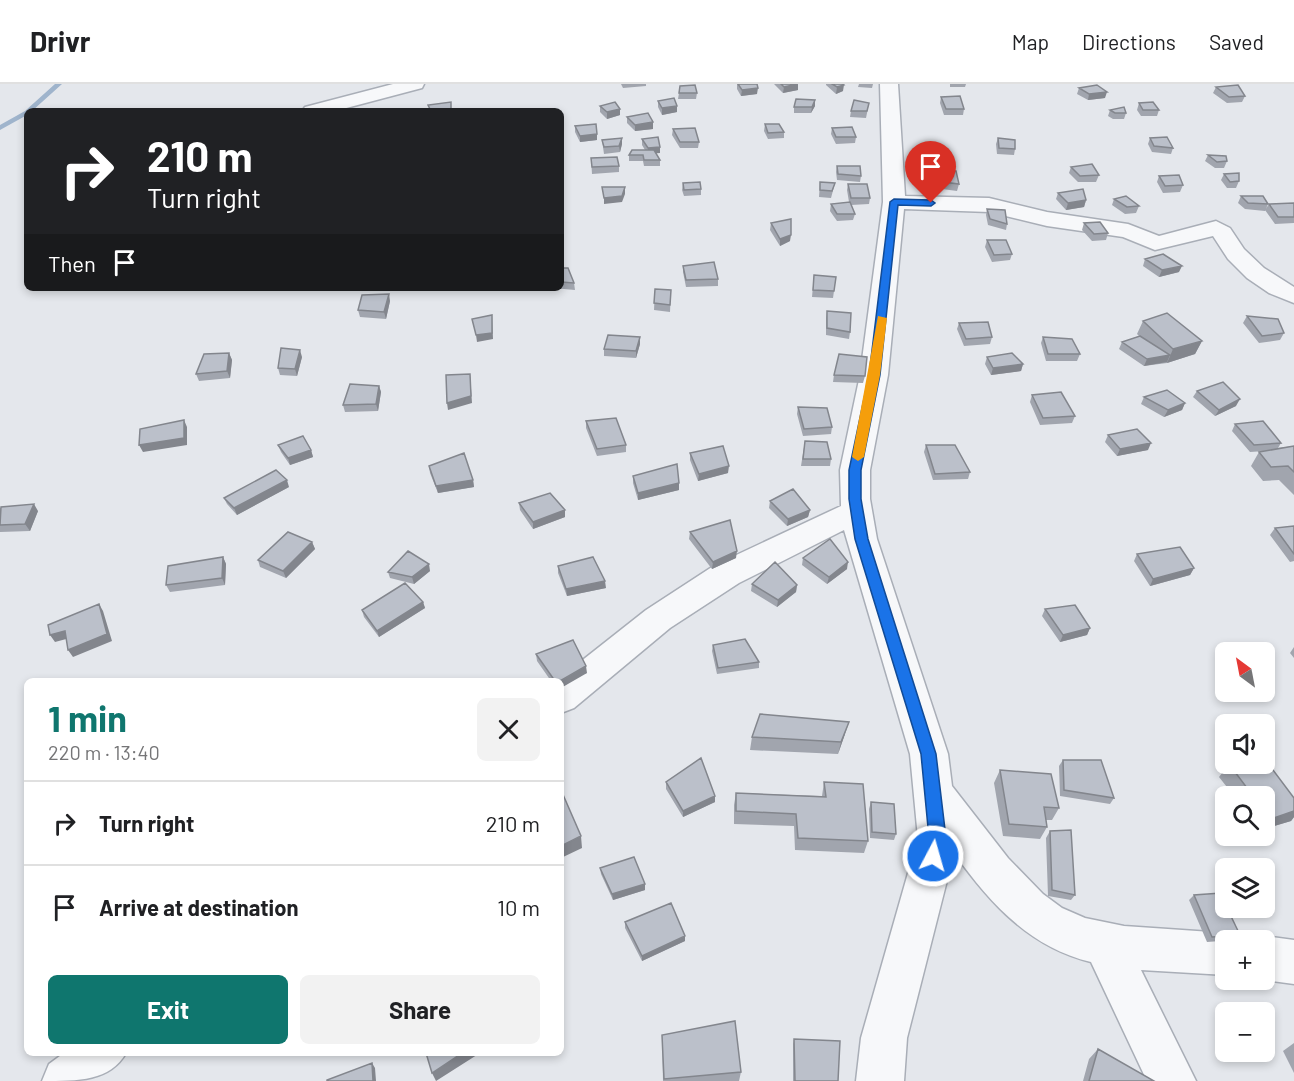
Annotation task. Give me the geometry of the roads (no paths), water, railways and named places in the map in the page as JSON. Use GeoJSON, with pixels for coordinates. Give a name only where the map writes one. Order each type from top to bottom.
{"type":"FeatureCollection","features":[{"type":"Feature","properties":{"kind":"street"},"geometry":{"type":"LineString","coordinates":[[323,108],[415,84]]}},
{"type":"Feature","properties":{"kind":"street"},"geometry":{"type":"LineString","coordinates":[[880,1081],[884,1038],[938,838],[935,794],[928,754],[861,539],[857,511],[855,470],[874,375],[894,202],[889,84]]}},
{"type":"Feature","properties":{"kind":"street"},"geometry":{"type":"LineString","coordinates":[[894,202],[989,205],[1047,219],[1128,231],[1155,243],[1164,243],[1216,228],[1222,230],[1236,253],[1266,281],[1294,296]]}},
{"type":"Feature","properties":{"kind":"street"},"geometry":{"type":"LineString","coordinates":[[564,696],[658,619],[727,574],[857,511]]}},
{"type":"Feature","properties":{"kind":"street"},"geometry":{"type":"LineString","coordinates":[[935,794],[1003,882],[1036,915],[1065,932],[1106,944],[1215,953]]}},
{"type":"Feature","properties":{"kind":"street"},"geometry":{"type":"LineString","coordinates":[[1106,944],[1172,1081]]}},
{"type":"Feature","properties":{"kind":"street"},"geometry":{"type":"LineString","coordinates":[[1275,959],[1294,962]]}},
{"type":"Feature","properties":{"kind":"street"},"geometry":{"type":"LineString","coordinates":[[66,1081],[99,1056]]}},
{"type":"Feature","properties":{"kind":"waterway"},"geometry":{"type":"LineString","coordinates":[[31,108],[59,84]]}},
{"type":"Feature","properties":{"kind":"waterway"},"geometry":{"type":"LineString","coordinates":[[0,128],[24,114]]}}]}
